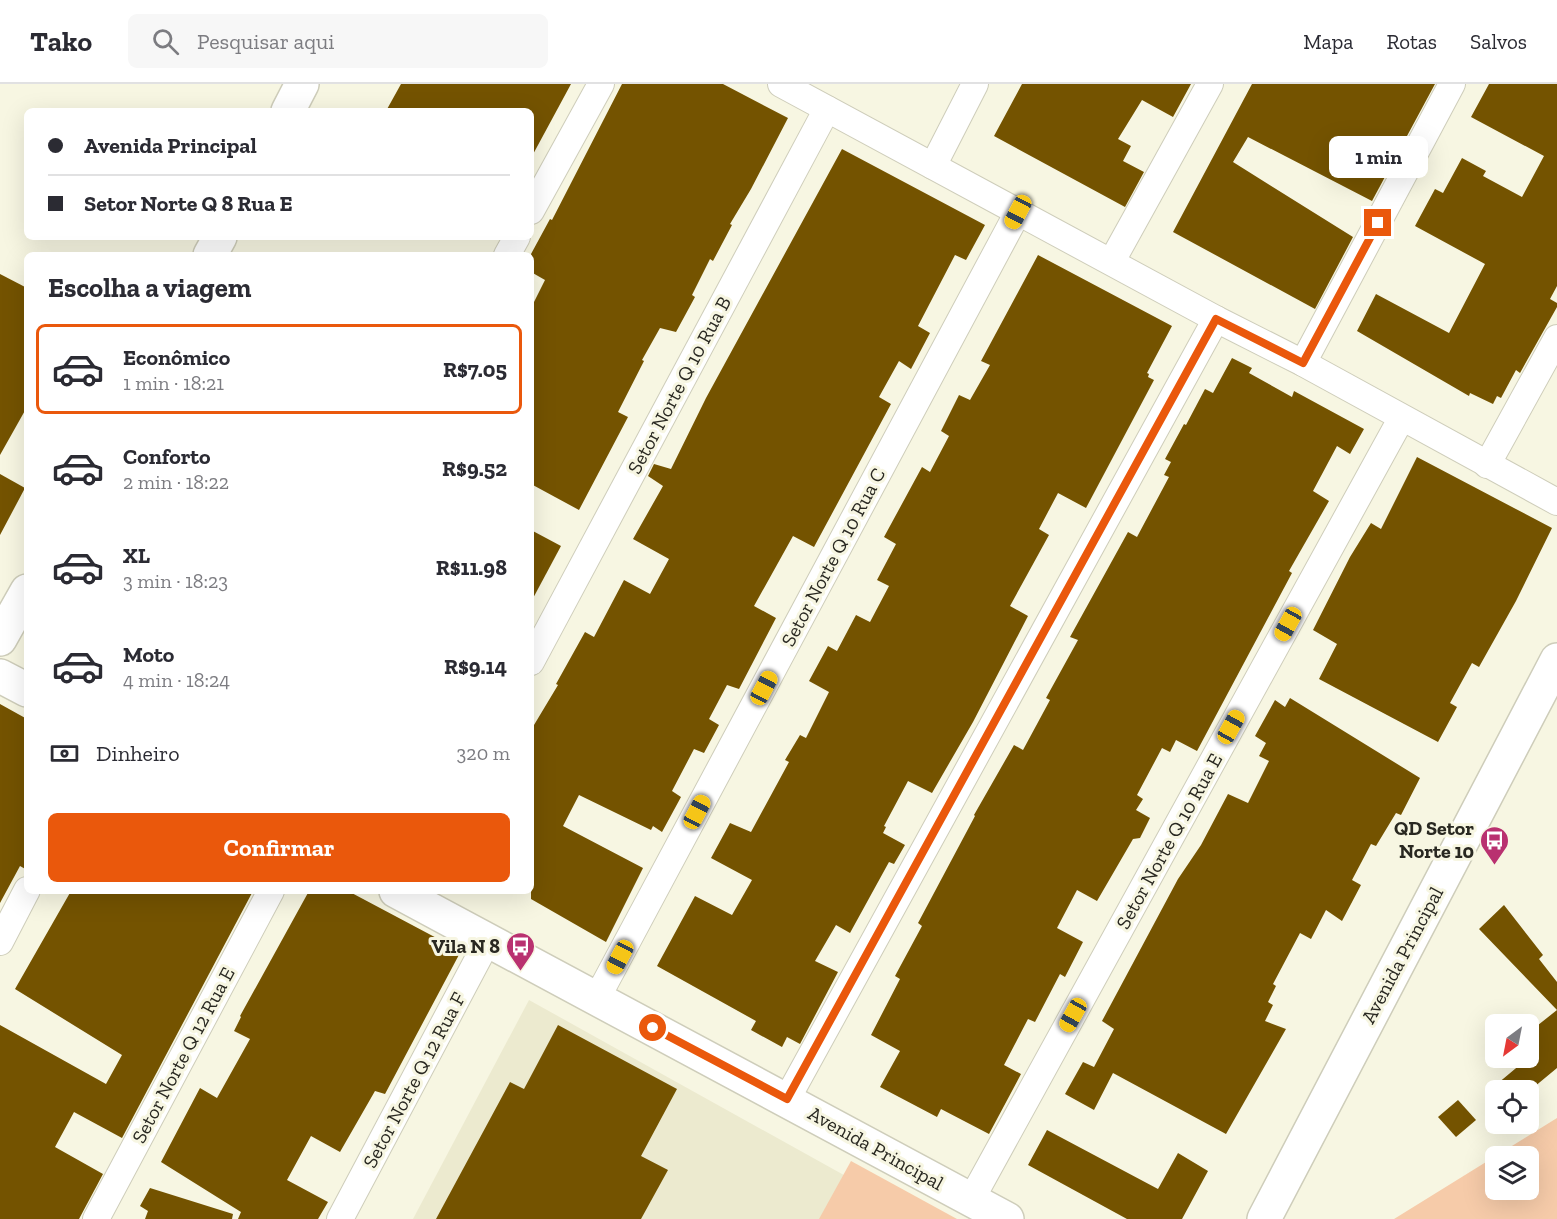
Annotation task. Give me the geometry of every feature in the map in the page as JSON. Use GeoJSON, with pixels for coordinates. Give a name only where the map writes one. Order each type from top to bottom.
{"type":"FeatureCollection","features":[{"type":"Feature","properties":{"kind":"street"},"geometry":{"type":"LineString","coordinates":[[290,108],[302,84]]}},
{"type":"Feature","properties":{"kind":"street"},"geometry":{"type":"LineString","coordinates":[[534,206],[601,84]]}},
{"type":"Feature","properties":{"kind":"street"},"geometry":{"type":"LineString","coordinates":[[781,84],[1216,319],[1303,363],[1557,502]]}},
{"type":"Feature","properties":{"kind":"street"},"geometry":{"type":"LineString","coordinates":[[933,166],[975,84]]}},
{"type":"Feature","properties":{"kind":"street"},"geometry":{"type":"LineString","coordinates":[[1112,261],[1210,84]]}},
{"type":"Feature","properties":{"kind":"street"},"geometry":{"type":"LineString","coordinates":[[1303,363],[1452,84]]}},
{"type":"Feature","properties":{"kind":"street","name":"Setor Norte Q 10 Rua B"},"geometry":{"type":"LineString","coordinates":[[534,656],[827,109]]}},
{"type":"Feature","properties":{"kind":"street","name":"Setor Norte Q 10 Rua C"},"geometry":{"type":"LineString","coordinates":[[597,998],[1018,212]]}},
{"type":"Feature","properties":{"kind":"street"},"geometry":{"type":"LineString","coordinates":[[787,1099],[1216,319]]}},
{"type":"Feature","properties":{"kind":"street"},"geometry":{"type":"LineString","coordinates":[[1487,465],[1557,338]]}},
{"type":"Feature","properties":{"kind":"street","name":"Setor Norte Q 10 Rua E"},"geometry":{"type":"LineString","coordinates":[[971,1200],[1401,418]]}},
{"type":"Feature","properties":{"kind":"street"},"geometry":{"type":"LineString","coordinates":[[0,639],[24,596]]}},
{"type":"Feature","properties":{"kind":"street","name":"Avenida Principal"},"geometry":{"type":"LineString","coordinates":[[1264,1219],[1557,660]]}},
{"type":"Feature","properties":{"kind":"street"},"geometry":{"type":"LineString","coordinates":[[0,676],[24,688]]}},
{"type":"Feature","properties":{"kind":"street"},"geometry":{"type":"LineString","coordinates":[[0,942],[25,894]]}},
{"type":"Feature","properties":{"kind":"street","name":"Setor Norte Q 12 Rua E"},"geometry":{"type":"LineString","coordinates":[[96,1219],[269,894]]}},
{"type":"Feature","properties":{"kind":"street","name":"Avenida Principal"},"geometry":{"type":"LineString","coordinates":[[405,894],[488,942],[787,1099],[870,1148],[1007,1219]]}},
{"type":"Feature","properties":{"kind":"street","name":"Setor Norte Q 12 Rua F"},"geometry":{"type":"LineString","coordinates":[[340,1219],[488,942]]}},
{"type":"Feature","properties":{"kind":"shaded area"},"geometry":{"type":"Polygon","coordinates":[[[529,1000],[851,1179],[830,1219],[413,1219],[529,1000]]]}},
{"type":"Feature","properties":{"kind":"shaded area"},"geometry":{"type":"Polygon","coordinates":[[[1557,1118],[1557,1219],[1394,1219],[1485,1163],[1485,1200],[1539,1200],[1539,1146],[1512,1146],[1531,1134],[1539,1134],[1539,1129],[1557,1118]]]}},
{"type":"Feature","properties":{"kind":"shaded area"},"geometry":{"type":"Polygon","coordinates":[[[851,1161],[957,1219],[819,1219],[851,1161]]]}},
{"type":"Feature","properties":{"kind":"building"},"geometry":{"type":"Polygon","coordinates":[[[401,84],[571,84],[534,152],[534,108],[388,108],[401,84]]]}},
{"type":"Feature","properties":{"kind":"building"},"geometry":{"type":"Polygon","coordinates":[[[622,84],[723,84],[788,118],[730,224],[732,225],[713,261],[710,259],[692,295],[695,297],[676,332],[660,328],[642,360],[644,361],[618,412],[628,417],[579,510],[534,486],[534,302],[545,280],[534,274],[534,252],[532,252],[550,219],[552,220],[622,84]]]}},
{"type":"Feature","properties":{"kind":"building"},"geometry":{"type":"Polygon","coordinates":[[[1022,84],[1191,84],[1173,117],[1142,100],[1118,139],[1131,146],[1123,161],[1144,172],[1125,207],[994,136],[1022,84]]]}},
{"type":"Feature","properties":{"kind":"building"},"geometry":{"type":"Polygon","coordinates":[[[1252,84],[1435,84],[1372,201],[1248,137],[1233,162],[1353,237],[1315,309],[1173,232],[1252,84]]]}},
{"type":"Feature","properties":{"kind":"building"},"geometry":{"type":"Polygon","coordinates":[[[1489,84],[1557,84],[1557,286],[1550,299],[1557,303],[1557,307],[1520,373],[1516,370],[1501,398],[1497,396],[1493,404],[1470,393],[1469,396],[1357,331],[1376,294],[1449,333],[1485,264],[1415,226],[1435,189],[1443,193],[1462,158],[1486,171],[1483,176],[1522,197],[1544,156],[1471,117],[1489,84]]]}},
{"type":"Feature","properties":{"kind":"building"},"geometry":{"type":"Polygon","coordinates":[[[842,149],[985,225],[966,260],[955,255],[918,326],[930,333],[911,369],[899,361],[879,397],[891,404],[814,547],[793,536],[754,606],[776,618],[739,689],[727,685],[709,719],[719,725],[704,753],[694,749],[672,791],[681,797],[662,832],[653,826],[651,830],[579,795],[563,826],[643,868],[606,942],[531,899],[531,894],[534,894],[534,725],[558,685],[556,684],[585,632],[594,637],[624,580],[650,594],[669,559],[633,539],[663,486],[648,476],[654,464],[671,469],[706,398],[842,149]]]}},
{"type":"Feature","properties":{"kind":"building"},"geometry":{"type":"Polygon","coordinates":[[[1038,255],[1172,326],[1147,373],[1148,377],[1154,380],[1086,508],[1058,493],[1039,529],[1049,535],[1010,606],[1028,616],[973,722],[932,793],[908,781],[884,826],[886,827],[883,833],[905,845],[894,864],[889,862],[850,933],[836,925],[815,961],[838,972],[800,1044],[787,1037],[782,1047],[751,1030],[756,1021],[657,966],[695,896],[732,915],[752,880],[711,858],[730,823],[751,832],[789,762],[785,760],[800,735],[806,738],[829,692],[809,681],[828,646],[837,651],[856,615],[870,622],[889,586],[877,580],[896,544],[884,537],[922,467],[930,472],[949,436],[941,431],[959,395],[970,400],[990,365],[981,361],[1038,255]]]}},
{"type":"Feature","properties":{"kind":"building"},"geometry":{"type":"Polygon","coordinates":[[[0,274],[24,286],[24,412],[0,455],[0,274]]]}},
{"type":"Feature","properties":{"kind":"building"},"geometry":{"type":"Polygon","coordinates":[[[1232,358],[1252,368],[1249,373],[1292,397],[1294,391],[1364,429],[1350,454],[1337,446],[1313,491],[1329,501],[1289,571],[1292,573],[1197,751],[1176,740],[1170,752],[1162,748],[1137,795],[1143,799],[1136,810],[1150,818],[1140,838],[1133,839],[1097,901],[1077,890],[1057,928],[1083,942],[1065,977],[1060,974],[1035,1022],[1028,1019],[1004,1065],[1021,1074],[989,1134],[941,1109],[937,1117],[880,1087],[900,1051],[871,1035],[900,979],[895,976],[922,926],[918,923],[974,815],[1014,745],[1023,750],[1050,700],[1046,698],[1078,640],[1070,637],[1128,532],[1137,537],[1169,477],[1164,475],[1171,462],[1165,459],[1184,424],[1186,425],[1205,389],[1213,393],[1232,358]]]}},
{"type":"Feature","properties":{"kind":"building"},"geometry":{"type":"Polygon","coordinates":[[[1417,457],[1552,528],[1516,601],[1479,667],[1472,663],[1450,703],[1457,707],[1438,742],[1319,679],[1337,644],[1313,630],[1350,557],[1371,523],[1381,529],[1417,457]]]}},
{"type":"Feature","properties":{"kind":"building"},"geometry":{"type":"Polygon","coordinates":[[[0,474],[24,487],[24,490],[0,535],[0,474]]]}},
{"type":"Feature","properties":{"kind":"building"},"geometry":{"type":"Polygon","coordinates":[[[534,532],[561,546],[534,596],[534,532]]]}},
{"type":"Feature","properties":{"kind":"building"},"geometry":{"type":"Polygon","coordinates":[[[1290,698],[1420,778],[1401,815],[1396,813],[1376,846],[1371,844],[1352,880],[1361,885],[1342,921],[1326,910],[1311,939],[1300,933],[1273,984],[1276,986],[1268,1002],[1273,1005],[1265,1021],[1286,1029],[1226,1134],[1113,1073],[1094,1110],[1065,1094],[1083,1062],[1094,1067],[1114,1029],[1102,1021],[1178,879],[1201,845],[1228,794],[1248,803],[1269,761],[1259,756],[1266,743],[1255,736],[1275,700],[1285,707],[1290,698]]]}},
{"type":"Feature","properties":{"kind":"building"},"geometry":{"type":"Polygon","coordinates":[[[0,704],[24,717],[24,868],[20,866],[0,903],[0,704]]]}},
{"type":"Feature","properties":{"kind":"building"},"geometry":{"type":"Polygon","coordinates":[[[69,894],[251,894],[122,1138],[74,1112],[55,1147],[103,1174],[79,1219],[0,1219],[0,1025],[106,1084],[122,1055],[15,989],[69,894]]]}},
{"type":"Feature","properties":{"kind":"building"},"geometry":{"type":"Polygon","coordinates":[[[307,894],[354,894],[461,951],[385,1094],[375,1091],[340,1152],[311,1136],[287,1180],[328,1202],[318,1219],[238,1219],[241,1212],[161,1162],[200,1088],[217,1098],[250,1039],[234,1031],[307,894]]]}},
{"type":"Feature","properties":{"kind":"building"},"geometry":{"type":"Polygon","coordinates":[[[1504,905],[1543,955],[1539,959],[1557,982],[1557,1010],[1479,929],[1504,905]]]}},
{"type":"Feature","properties":{"kind":"building"},"geometry":{"type":"Polygon","coordinates":[[[1557,1010],[1557,1068],[1539,1083],[1539,1080],[1502,1080],[1516,1068],[1539,1068],[1539,1024],[1557,1010]]]}},
{"type":"Feature","properties":{"kind":"building"},"geometry":{"type":"Polygon","coordinates":[[[558,1025],[677,1089],[641,1156],[668,1170],[641,1219],[436,1219],[510,1082],[524,1089],[558,1025]]]}},
{"type":"Feature","properties":{"kind":"building"},"geometry":{"type":"Polygon","coordinates":[[[1458,1100],[1476,1120],[1456,1137],[1438,1117],[1458,1100]]]}},
{"type":"Feature","properties":{"kind":"building"},"geometry":{"type":"Polygon","coordinates":[[[1047,1130],[1158,1189],[1178,1153],[1208,1171],[1182,1219],[1127,1219],[1028,1165],[1047,1130]]]}},
{"type":"Feature","properties":{"kind":"building"},"geometry":{"type":"Polygon","coordinates":[[[150,1188],[233,1214],[232,1219],[145,1219],[148,1211],[140,1206],[150,1188]]]}},
{"type":"Feature","properties":{"kind":"place","name":"QD Setor Norte 10"},"geometry":{"type":"Point","coordinates":[1495,866]}},
{"type":"Feature","properties":{"kind":"place","name":"Vila N 8"},"geometry":{"type":"Point","coordinates":[521,972]}},
{"type":"Feature","properties":{"kind":"route"},"geometry":{"type":"LineString","coordinates":[[653,1028],[787,1099],[1216,319],[1303,363],[1378,223]]}}]}
